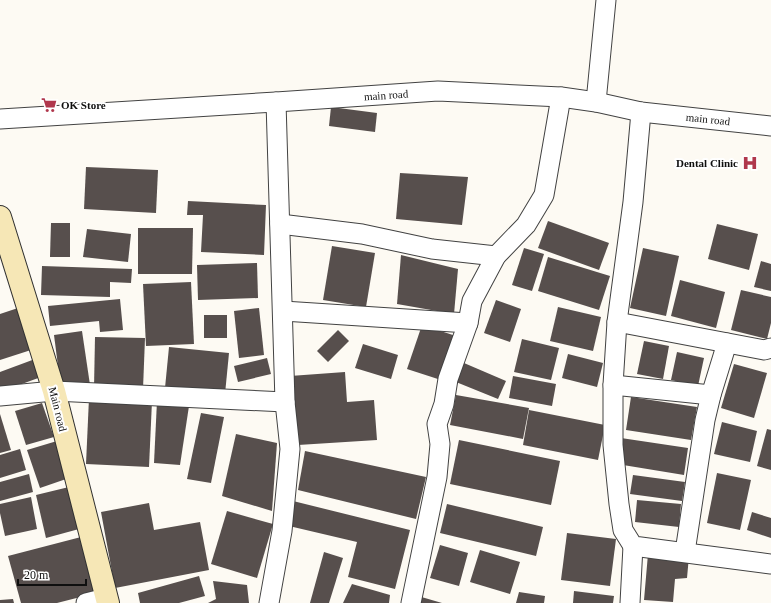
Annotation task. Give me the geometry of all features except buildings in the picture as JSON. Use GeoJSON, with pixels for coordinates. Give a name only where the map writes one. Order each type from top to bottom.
{"type":"FeatureCollection","features":[{"type":"Feature","properties":{"kind":"street"},"geometry":{"type":"LineString","coordinates":[[596,102],[606,0]]}},
{"type":"Feature","properties":{"kind":"street","name":"main road"},"geometry":{"type":"LineString","coordinates":[[0,119],[438,91],[561,97],[596,102],[641,112],[771,126]]}},
{"type":"Feature","properties":{"kind":"street"},"geometry":{"type":"LineString","coordinates":[[411,603],[437,477],[440,444],[437,424],[444,404],[448,378],[468,323],[472,301],[496,256],[526,225],[544,195],[561,97]]}},
{"type":"Feature","properties":{"kind":"street"},"geometry":{"type":"LineString","coordinates":[[269,603],[282,531],[290,449],[285,402],[276,102]]}},
{"type":"Feature","properties":{"kind":"street"},"geometry":{"type":"LineString","coordinates":[[630,603],[633,546],[623,530],[619,504],[613,445],[613,384],[617,322],[633,202],[641,112]]}},
{"type":"Feature","properties":{"kind":"street","name":"Main road"},"geometry":{"type":"LineString","coordinates":[[0,217],[54,391],[100,601]]}},
{"type":"Feature","properties":{"kind":"street"},"geometry":{"type":"LineString","coordinates":[[280,224],[362,234],[432,249],[496,256]]}},
{"type":"Feature","properties":{"kind":"street"},"geometry":{"type":"LineString","coordinates":[[282,311],[468,323]]}},
{"type":"Feature","properties":{"kind":"street"},"geometry":{"type":"LineString","coordinates":[[617,322],[764,350],[771,348]]}},
{"type":"Feature","properties":{"kind":"street"},"geometry":{"type":"LineString","coordinates":[[685,552],[710,395],[727,343]]}},
{"type":"Feature","properties":{"kind":"street"},"geometry":{"type":"LineString","coordinates":[[613,384],[710,395]]}},
{"type":"Feature","properties":{"kind":"street"},"geometry":{"type":"LineString","coordinates":[[0,396],[54,391],[285,402]]}},
{"type":"Feature","properties":{"kind":"street"},"geometry":{"type":"LineString","coordinates":[[633,546],[771,564]]}},
{"type":"Feature","properties":{"kind":"place","name":"OK Store"},"geometry":{"type":"Point","coordinates":[49,105]}},
{"type":"Feature","properties":{"kind":"place","name":"Dental Clinic"},"geometry":{"type":"Point","coordinates":[750,163]}}]}
